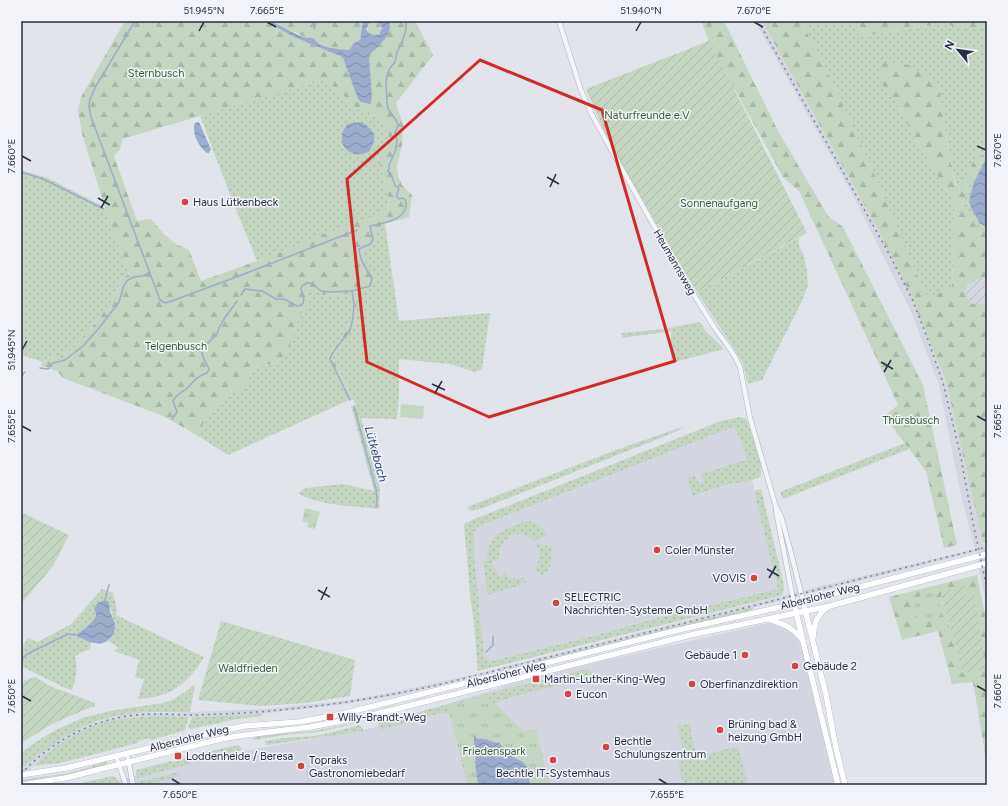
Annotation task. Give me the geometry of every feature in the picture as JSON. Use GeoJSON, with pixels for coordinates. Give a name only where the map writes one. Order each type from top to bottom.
{"type":"FeatureCollection","features":[{"type":"Feature","properties":{"kind":"main road","name":"Albersloher Weg"},"geometry":{"type":"LineString","coordinates":[[21,775],[66,768],[244,726],[295,722],[342,714],[674,631],[794,604],[987,554]]}},
{"type":"Feature","properties":{"kind":"main road","name":"Albersloher Weg"},"geometry":{"type":"LineString","coordinates":[[21,785],[65,778],[245,735],[310,728],[368,716],[695,634],[830,606],[987,563]]}},
{"type":"Feature","properties":{"kind":"main road"},"geometry":{"type":"LineString","coordinates":[[803,601],[812,644],[826,695],[845,785]]}},
{"type":"Feature","properties":{"kind":"main road"},"geometry":{"type":"LineString","coordinates":[[794,604],[838,785]]}},
{"type":"Feature","properties":{"kind":"main road"},"geometry":{"type":"LineString","coordinates":[[812,644],[816,620],[824,610],[830,606]]}},
{"type":"Feature","properties":{"kind":"main road"},"geometry":{"type":"LineString","coordinates":[[768,619],[790,627],[803,640]]}},
{"type":"Feature","properties":{"kind":"street","name":"Heumannsweg"},"geometry":{"type":"LineString","coordinates":[[559,21],[581,90],[591,113],[682,274],[716,330],[734,355],[740,367],[750,418],[776,507],[781,516],[803,601]]}},
{"type":"Feature","properties":{"kind":"street","name":"Heumannsweg"},"geometry":{"type":"LineString","coordinates":[[776,507],[776,516],[794,604]]}},
{"type":"Feature","properties":{"kind":"street"},"geometry":{"type":"LineString","coordinates":[[127,753],[133,785]]}},
{"type":"Feature","properties":{"kind":"street"},"geometry":{"type":"LineString","coordinates":[[116,756],[126,785]]}},
{"type":"Feature","properties":{"kind":"highlighted area"},"geometry":{"type":"Polygon","coordinates":[[[480,60],[602,110],[675,361],[489,417],[367,362],[347,179],[480,60]]]}},
{"type":"Feature","properties":{"kind":"shaded area"},"geometry":{"type":"Polygon","coordinates":[[[755,21],[762,21],[875,224],[911,296],[946,381],[983,543],[984,546],[987,545],[987,548],[985,548],[987,558],[987,608],[976,552],[400,695],[352,703],[262,714],[127,718],[94,726],[77,734],[50,751],[21,778],[21,771],[55,742],[90,724],[105,719],[122,715],[143,713],[264,709],[351,700],[399,691],[480,673],[817,587],[975,549],[961,495],[939,385],[910,309],[851,192],[755,21]]]}},
{"type":"Feature","properties":{"kind":"shaded area"},"geometry":{"type":"Polygon","coordinates":[[[987,276],[987,301],[976,305],[969,302],[965,292],[968,284],[987,276]]]}},
{"type":"Feature","properties":{"kind":"shaded area"},"geometry":{"type":"Polygon","coordinates":[[[731,428],[736,429],[747,459],[778,589],[661,617],[589,637],[491,661],[485,656],[479,601],[471,602],[464,525],[479,527],[731,428]]]}},
{"type":"Feature","properties":{"kind":"shaded area"},"geometry":{"type":"Polygon","coordinates":[[[768,623],[779,626],[791,632],[802,647],[836,785],[103,785],[187,761],[368,729],[533,677],[768,623]]]}},
{"type":"Feature","properties":{"kind":"green space"},"geometry":{"type":"Polygon","coordinates":[[[125,21],[262,21],[294,37],[343,58],[358,99],[372,96],[369,55],[384,41],[390,28],[389,21],[415,21],[433,55],[396,103],[403,125],[402,146],[397,166],[398,176],[402,185],[412,195],[409,217],[385,224],[376,229],[375,242],[372,248],[363,250],[361,253],[375,278],[371,286],[355,295],[357,309],[354,326],[332,357],[353,400],[349,400],[328,357],[351,321],[352,311],[350,294],[324,295],[309,288],[306,294],[309,303],[300,315],[287,353],[275,363],[255,367],[242,390],[229,392],[195,434],[163,416],[63,378],[57,371],[40,365],[50,357],[58,358],[70,350],[92,327],[112,301],[121,279],[129,274],[113,233],[108,226],[107,214],[82,134],[78,110],[81,97],[125,21]],[[325,79],[122,139],[120,149],[114,156],[137,221],[151,219],[165,235],[176,244],[189,250],[201,281],[257,261],[388,209],[389,200],[378,158],[389,134],[377,117],[357,109],[325,79]]]}},
{"type":"Feature","properties":{"kind":"green space"},"geometry":{"type":"Polygon","coordinates":[[[265,21],[363,21],[360,40],[354,43],[349,50],[347,50],[333,49],[318,43],[316,40],[265,21]]]}},
{"type":"Feature","properties":{"kind":"green space"},"geometry":{"type":"Polygon","coordinates":[[[371,21],[377,21],[381,25],[381,31],[377,35],[371,35],[367,31],[367,25],[371,21]]]}},
{"type":"Feature","properties":{"kind":"green space","name":"Thürsbusch"},"geometry":{"type":"Polygon","coordinates":[[[701,21],[724,21],[778,131],[828,216],[843,227],[923,385],[957,545],[944,548],[926,471],[884,416],[898,405],[799,191],[783,177],[711,46],[701,21]]]}},
{"type":"Feature","properties":{"kind":"green space","name":"Thürsbusch"},"geometry":{"type":"Polygon","coordinates":[[[762,21],[801,21],[834,85],[880,187],[927,298],[952,287],[955,204],[914,137],[896,100],[884,90],[878,65],[888,61],[909,65],[939,85],[955,183],[960,190],[978,152],[984,156],[962,205],[976,226],[987,233],[987,276],[968,284],[965,292],[969,302],[976,305],[987,301],[987,542],[983,543],[946,381],[911,296],[875,224],[762,21]]]}},
{"type":"Feature","properties":{"kind":"green space"},"geometry":{"type":"Polygon","coordinates":[[[801,21],[851,21],[860,37],[947,22],[954,27],[987,27],[987,160],[985,161],[972,210],[979,223],[987,227],[987,233],[976,226],[962,205],[984,156],[978,153],[961,191],[956,184],[947,141],[939,85],[884,90],[896,100],[914,137],[955,204],[952,287],[927,298],[880,187],[834,85],[801,21]]]}},
{"type":"Feature","properties":{"kind":"green space"},"geometry":{"type":"Polygon","coordinates":[[[851,21],[987,21],[987,27],[954,28],[947,22],[859,37],[851,21]]]}},
{"type":"Feature","properties":{"kind":"green space"},"geometry":{"type":"Polygon","coordinates":[[[709,40],[807,233],[697,292],[608,140],[586,89],[709,40]]]}},
{"type":"Feature","properties":{"kind":"green space"},"geometry":{"type":"Polygon","coordinates":[[[325,79],[357,109],[377,117],[389,134],[378,158],[389,200],[387,210],[257,261],[200,116],[325,79]]]}},
{"type":"Feature","properties":{"kind":"green space"},"geometry":{"type":"Polygon","coordinates":[[[21,170],[48,178],[104,207],[107,214],[108,226],[113,233],[129,274],[121,279],[112,301],[92,327],[70,350],[58,358],[50,357],[43,362],[21,355],[21,170]]]}},
{"type":"Feature","properties":{"kind":"green space"},"geometry":{"type":"Polygon","coordinates":[[[385,224],[399,321],[490,313],[482,369],[475,372],[450,364],[399,359],[399,396],[397,419],[361,418],[380,489],[379,509],[337,505],[316,501],[298,493],[306,488],[343,484],[374,491],[351,406],[357,407],[332,357],[354,326],[357,309],[355,295],[371,286],[361,253],[375,242],[376,229],[385,224]]]}},
{"type":"Feature","properties":{"kind":"green space"},"geometry":{"type":"Polygon","coordinates":[[[799,238],[799,246],[804,256],[807,271],[808,286],[762,380],[748,384],[742,361],[697,292],[799,238]]]}},
{"type":"Feature","properties":{"kind":"green space"},"geometry":{"type":"Polygon","coordinates":[[[309,288],[324,295],[350,294],[352,311],[351,321],[328,357],[349,400],[228,455],[195,434],[229,392],[242,390],[255,367],[275,363],[287,353],[300,315],[309,303],[306,294],[309,288]]]}},
{"type":"Feature","properties":{"kind":"green space"},"geometry":{"type":"Polygon","coordinates":[[[700,322],[706,332],[724,349],[671,363],[671,331],[622,338],[622,333],[664,329],[700,322]]]}},
{"type":"Feature","properties":{"kind":"green space"},"geometry":{"type":"Polygon","coordinates":[[[401,404],[424,406],[423,419],[400,417],[401,404]]]}},
{"type":"Feature","properties":{"kind":"green space"},"geometry":{"type":"Polygon","coordinates":[[[740,417],[746,419],[750,428],[761,465],[761,476],[750,481],[720,486],[693,496],[687,479],[688,477],[695,475],[699,484],[704,482],[701,474],[747,459],[736,429],[731,428],[478,527],[474,532],[474,557],[485,656],[491,661],[589,637],[661,617],[778,589],[754,491],[761,489],[784,585],[783,595],[478,671],[464,524],[721,421],[740,417]]]}},
{"type":"Feature","properties":{"kind":"green space"},"geometry":{"type":"Polygon","coordinates":[[[685,426],[673,433],[483,508],[472,511],[467,507],[619,449],[685,426]]]}},
{"type":"Feature","properties":{"kind":"green space"},"geometry":{"type":"Polygon","coordinates":[[[905,443],[909,449],[783,499],[780,492],[905,443]]]}},
{"type":"Feature","properties":{"kind":"green space"},"geometry":{"type":"Polygon","coordinates":[[[305,508],[320,512],[315,529],[307,527],[309,523],[302,521],[305,508]]]}},
{"type":"Feature","properties":{"kind":"green space"},"geometry":{"type":"Polygon","coordinates":[[[21,512],[69,535],[53,566],[21,604],[21,512]]]}},
{"type":"Feature","properties":{"kind":"green space"},"geometry":{"type":"Polygon","coordinates":[[[527,521],[539,526],[547,536],[537,539],[535,542],[523,534],[509,535],[510,538],[500,549],[499,559],[491,563],[501,577],[505,572],[507,577],[517,579],[524,578],[527,582],[488,595],[483,562],[487,560],[488,549],[492,540],[503,531],[527,521]]]}},
{"type":"Feature","properties":{"kind":"green space"},"geometry":{"type":"Polygon","coordinates":[[[538,542],[554,548],[551,549],[550,567],[543,575],[534,570],[538,564],[539,557],[539,550],[536,544],[538,542]]]}},
{"type":"Feature","properties":{"kind":"green space"},"geometry":{"type":"Polygon","coordinates":[[[977,575],[987,624],[987,766],[973,682],[952,684],[938,631],[902,640],[889,597],[977,575]],[[964,587],[941,595],[962,673],[965,596],[964,587]]]}},
{"type":"Feature","properties":{"kind":"green space"},"geometry":{"type":"Polygon","coordinates":[[[964,586],[965,596],[974,594],[986,670],[962,673],[941,594],[964,586]]]}},
{"type":"Feature","properties":{"kind":"green space"},"geometry":{"type":"Polygon","coordinates":[[[102,589],[113,593],[117,610],[116,615],[204,657],[195,671],[184,683],[162,695],[138,699],[144,679],[135,677],[139,660],[114,651],[119,648],[108,641],[112,636],[115,627],[109,602],[96,614],[95,619],[90,624],[76,635],[91,642],[90,649],[78,654],[75,657],[76,674],[72,690],[21,666],[21,649],[28,638],[38,642],[71,624],[102,589]]]}},
{"type":"Feature","properties":{"kind":"green space"},"geometry":{"type":"Polygon","coordinates":[[[932,592],[938,600],[941,615],[937,619],[921,623],[914,608],[915,602],[919,596],[932,592]]]}},
{"type":"Feature","properties":{"kind":"green space"},"geometry":{"type":"Polygon","coordinates":[[[753,607],[753,610],[500,673],[499,671],[753,607]]]}},
{"type":"Feature","properties":{"kind":"green space","name":"Waldfrieden"},"geometry":{"type":"Polygon","coordinates":[[[221,621],[355,660],[350,696],[305,703],[261,706],[198,700],[221,621]]]}},
{"type":"Feature","properties":{"kind":"green space"},"geometry":{"type":"Polygon","coordinates":[[[587,669],[594,676],[511,697],[476,714],[458,712],[441,713],[380,730],[378,723],[380,721],[417,713],[587,669]]]}},
{"type":"Feature","properties":{"kind":"green space"},"geometry":{"type":"Polygon","coordinates":[[[35,677],[52,687],[95,703],[95,706],[52,724],[21,743],[21,684],[24,684],[23,681],[35,677]]]}},
{"type":"Feature","properties":{"kind":"green space"},"geometry":{"type":"Polygon","coordinates":[[[195,684],[190,712],[140,713],[123,715],[96,722],[83,727],[58,741],[25,767],[21,766],[21,756],[23,751],[60,728],[83,718],[110,711],[163,703],[173,700],[195,684]]]}},
{"type":"Feature","properties":{"kind":"green space","name":"Friedenspark"},"geometry":{"type":"Polygon","coordinates":[[[486,695],[524,731],[536,729],[550,785],[467,785],[447,706],[486,695]]]}},
{"type":"Feature","properties":{"kind":"green space"},"geometry":{"type":"Polygon","coordinates":[[[262,714],[262,716],[237,719],[191,729],[188,728],[192,717],[262,714]]]}},
{"type":"Feature","properties":{"kind":"green space"},"geometry":{"type":"Polygon","coordinates":[[[154,716],[189,717],[185,730],[183,731],[150,740],[149,738],[138,741],[138,743],[72,760],[34,766],[42,758],[70,737],[91,727],[114,720],[154,716]]]}},
{"type":"Feature","properties":{"kind":"green space"},"geometry":{"type":"Polygon","coordinates":[[[354,723],[313,733],[292,734],[252,740],[258,736],[314,731],[354,723]]]}},
{"type":"Feature","properties":{"kind":"green space"},"geometry":{"type":"Polygon","coordinates":[[[689,723],[697,757],[738,746],[748,785],[695,785],[695,781],[683,783],[678,762],[685,760],[678,726],[689,723]]]}},
{"type":"Feature","properties":{"kind":"green space"},"geometry":{"type":"Polygon","coordinates":[[[360,725],[364,731],[267,745],[264,741],[325,734],[360,725]]]}},
{"type":"Feature","properties":{"kind":"green space"},"geometry":{"type":"Polygon","coordinates":[[[238,745],[242,750],[195,762],[194,755],[238,745]]]}},
{"type":"Feature","properties":{"kind":"green space"},"geometry":{"type":"Polygon","coordinates":[[[188,757],[190,764],[137,778],[136,770],[177,761],[188,757]]]}},
{"type":"Feature","properties":{"kind":"green space"},"geometry":{"type":"Polygon","coordinates":[[[106,761],[107,765],[73,774],[21,782],[21,780],[69,773],[106,761]]]}},
{"type":"Feature","properties":{"kind":"green space"},"geometry":{"type":"Polygon","coordinates":[[[179,772],[180,776],[157,782],[158,785],[139,785],[138,782],[179,772]]]}},
{"type":"Feature","properties":{"kind":"green space"},"geometry":{"type":"Polygon","coordinates":[[[112,776],[117,778],[119,785],[117,783],[110,785],[73,785],[112,776]]]}},
{"type":"Feature","properties":{"kind":"water"},"geometry":{"type":"Polygon","coordinates":[[[262,21],[273,23],[303,37],[312,38],[322,45],[349,50],[354,43],[360,40],[363,21],[373,21],[389,21],[390,27],[388,35],[369,55],[372,96],[370,104],[361,102],[358,99],[343,58],[294,37],[262,21]],[[373,21],[369,23],[366,29],[369,33],[375,35],[379,34],[382,28],[380,24],[373,21]]]}},
{"type":"Feature","properties":{"kind":"water"},"geometry":{"type":"Polygon","coordinates":[[[199,122],[211,149],[209,153],[201,147],[196,139],[194,127],[195,123],[199,122]]]}},
{"type":"Feature","properties":{"kind":"water"},"geometry":{"type":"Polygon","coordinates":[[[360,122],[368,126],[374,134],[374,137],[369,152],[358,154],[350,152],[345,148],[342,142],[342,134],[348,124],[360,122]]]}},
{"type":"Feature","properties":{"kind":"water"},"geometry":{"type":"Polygon","coordinates":[[[987,160],[987,227],[979,223],[969,201],[974,182],[985,161],[987,160]]]}},
{"type":"Feature","properties":{"kind":"water"},"geometry":{"type":"Polygon","coordinates":[[[104,600],[109,602],[110,612],[115,627],[114,633],[111,637],[103,643],[93,643],[76,635],[93,621],[96,615],[94,609],[97,604],[104,600]]]}},
{"type":"Feature","properties":{"kind":"water"},"geometry":{"type":"Polygon","coordinates":[[[474,736],[478,739],[499,743],[511,756],[523,762],[529,769],[530,785],[478,785],[475,762],[477,751],[474,743],[474,736]]]}},
{"type":"Feature","properties":{"kind":"waterway"},"geometry":{"type":"LineString","coordinates":[[135,21],[96,86],[90,99],[89,106],[91,117],[160,300],[165,303],[169,302],[357,230]]}},
{"type":"Feature","properties":{"kind":"waterway"},"geometry":{"type":"LineString","coordinates":[[314,29],[316,21]]}},
{"type":"Feature","properties":{"kind":"waterway"},"geometry":{"type":"LineString","coordinates":[[241,295],[245,289],[262,291],[276,299],[284,299],[297,306],[302,305],[304,300],[301,289],[302,286],[307,283],[311,283],[321,291],[330,292],[352,291],[370,286],[372,278],[362,261],[359,249],[370,244],[373,240],[370,226],[397,218],[404,211],[406,205],[406,201],[403,198],[399,199],[397,197],[399,189],[395,185],[388,171],[395,152],[397,142],[395,132],[398,124],[388,109],[386,81],[387,75],[395,62],[397,52],[402,43],[406,29],[406,21]]}},
{"type":"Feature","properties":{"kind":"waterway"},"geometry":{"type":"LineString","coordinates":[[21,172],[43,179],[104,209]]}},
{"type":"Feature","properties":{"kind":"waterway"},"geometry":{"type":"LineString","coordinates":[[50,366],[53,363],[65,360],[83,346],[119,302],[124,285],[128,280],[150,273]]}},
{"type":"Feature","properties":{"kind":"waterway","name":"Lütkebach"},"geometry":{"type":"LineString","coordinates":[[350,400],[330,359],[350,330],[354,304],[352,291]]}},
{"type":"Feature","properties":{"kind":"waterway"},"geometry":{"type":"LineString","coordinates":[[172,419],[177,412],[173,401],[175,398],[197,378],[207,373],[209,369],[202,352],[204,347],[217,334],[224,319],[237,301]]}},
{"type":"Feature","properties":{"kind":"waterway"},"geometry":{"type":"LineString","coordinates":[[40,368],[49,368]]}},
{"type":"Feature","properties":{"kind":"waterway"},"geometry":{"type":"LineString","coordinates":[[21,380],[25,372]]}},
{"type":"Feature","properties":{"kind":"waterway","name":"Lütkebach"},"geometry":{"type":"LineString","coordinates":[[354,406],[376,489],[376,507]]}},
{"type":"Feature","properties":{"kind":"waterway"},"geometry":{"type":"LineString","coordinates":[[105,600],[109,585]]}},
{"type":"Feature","properties":{"kind":"waterway"},"geometry":{"type":"LineString","coordinates":[[21,660],[27,654],[68,634],[76,635]]}},
{"type":"Feature","properties":{"kind":"waterway"},"geometry":{"type":"LineString","coordinates":[[486,652],[493,645],[493,636]]}},
{"type":"Feature","properties":{"kind":"railway"},"geometry":{"type":"LineString","coordinates":[[758,21],[887,250],[912,299],[943,383],[961,458],[987,588]]}},
{"type":"Feature","properties":{"kind":"railway"},"geometry":{"type":"LineString","coordinates":[[21,774],[46,751],[59,742],[89,727],[120,717],[144,714],[197,715],[269,711],[342,703],[404,692],[446,683],[987,547]]}},
{"type":"Feature","properties":{"kind":"place","name":"Haus Lütkenbeck"},"geometry":{"type":"Point","coordinates":[185,202]}},
{"type":"Feature","properties":{"kind":"place","name":"Coler Münster"},"geometry":{"type":"Point","coordinates":[657,550]}},
{"type":"Feature","properties":{"kind":"place","name":"VOVIS"},"geometry":{"type":"Point","coordinates":[754,578]}},
{"type":"Feature","properties":{"kind":"place","name":"SELECTRIC Nachrichten-Systeme GmbH"},"geometry":{"type":"Point","coordinates":[556,603]}},
{"type":"Feature","properties":{"kind":"place","name":"Gebäude 1"},"geometry":{"type":"Point","coordinates":[745,655]}},
{"type":"Feature","properties":{"kind":"place","name":"Gebäude 2"},"geometry":{"type":"Point","coordinates":[795,666]}},
{"type":"Feature","properties":{"kind":"place","name":"Martin-Luther-King-Weg"},"geometry":{"type":"Point","coordinates":[536,679]}},
{"type":"Feature","properties":{"kind":"place","name":"Oberfinanzdirektion"},"geometry":{"type":"Point","coordinates":[692,684]}},
{"type":"Feature","properties":{"kind":"place","name":"Eucon"},"geometry":{"type":"Point","coordinates":[568,694]}},
{"type":"Feature","properties":{"kind":"place","name":"Willy-Brandt-Weg"},"geometry":{"type":"Point","coordinates":[330,717]}},
{"type":"Feature","properties":{"kind":"place","name":"Brüning bad & heizung GmbH"},"geometry":{"type":"Point","coordinates":[720,730]}},
{"type":"Feature","properties":{"kind":"place","name":"Bechtle Schulungszentrum"},"geometry":{"type":"Point","coordinates":[606,747]}},
{"type":"Feature","properties":{"kind":"place","name":"Loddenheide / Beresa"},"geometry":{"type":"Point","coordinates":[178,756]}},
{"type":"Feature","properties":{"kind":"place","name":"Bechtle IT-Systemhaus"},"geometry":{"type":"Point","coordinates":[553,760]}},
{"type":"Feature","properties":{"kind":"place","name":"Topraks Gastronomiebedarf"},"geometry":{"type":"Point","coordinates":[301,766]}},
{"type":"Feature","properties":{"kind":"park label","name":"Sternbusch"},"geometry":{"type":"Point","coordinates":[156,73]}},
{"type":"Feature","properties":{"kind":"park label","name":"Naturfreunde e.V"},"geometry":{"type":"Point","coordinates":[647,115]}},
{"type":"Feature","properties":{"kind":"park label","name":"Sonnenaufgang"},"geometry":{"type":"Point","coordinates":[719,203]}},
{"type":"Feature","properties":{"kind":"park label","name":"Telgenbusch"},"geometry":{"type":"Point","coordinates":[176,346]}}]}
